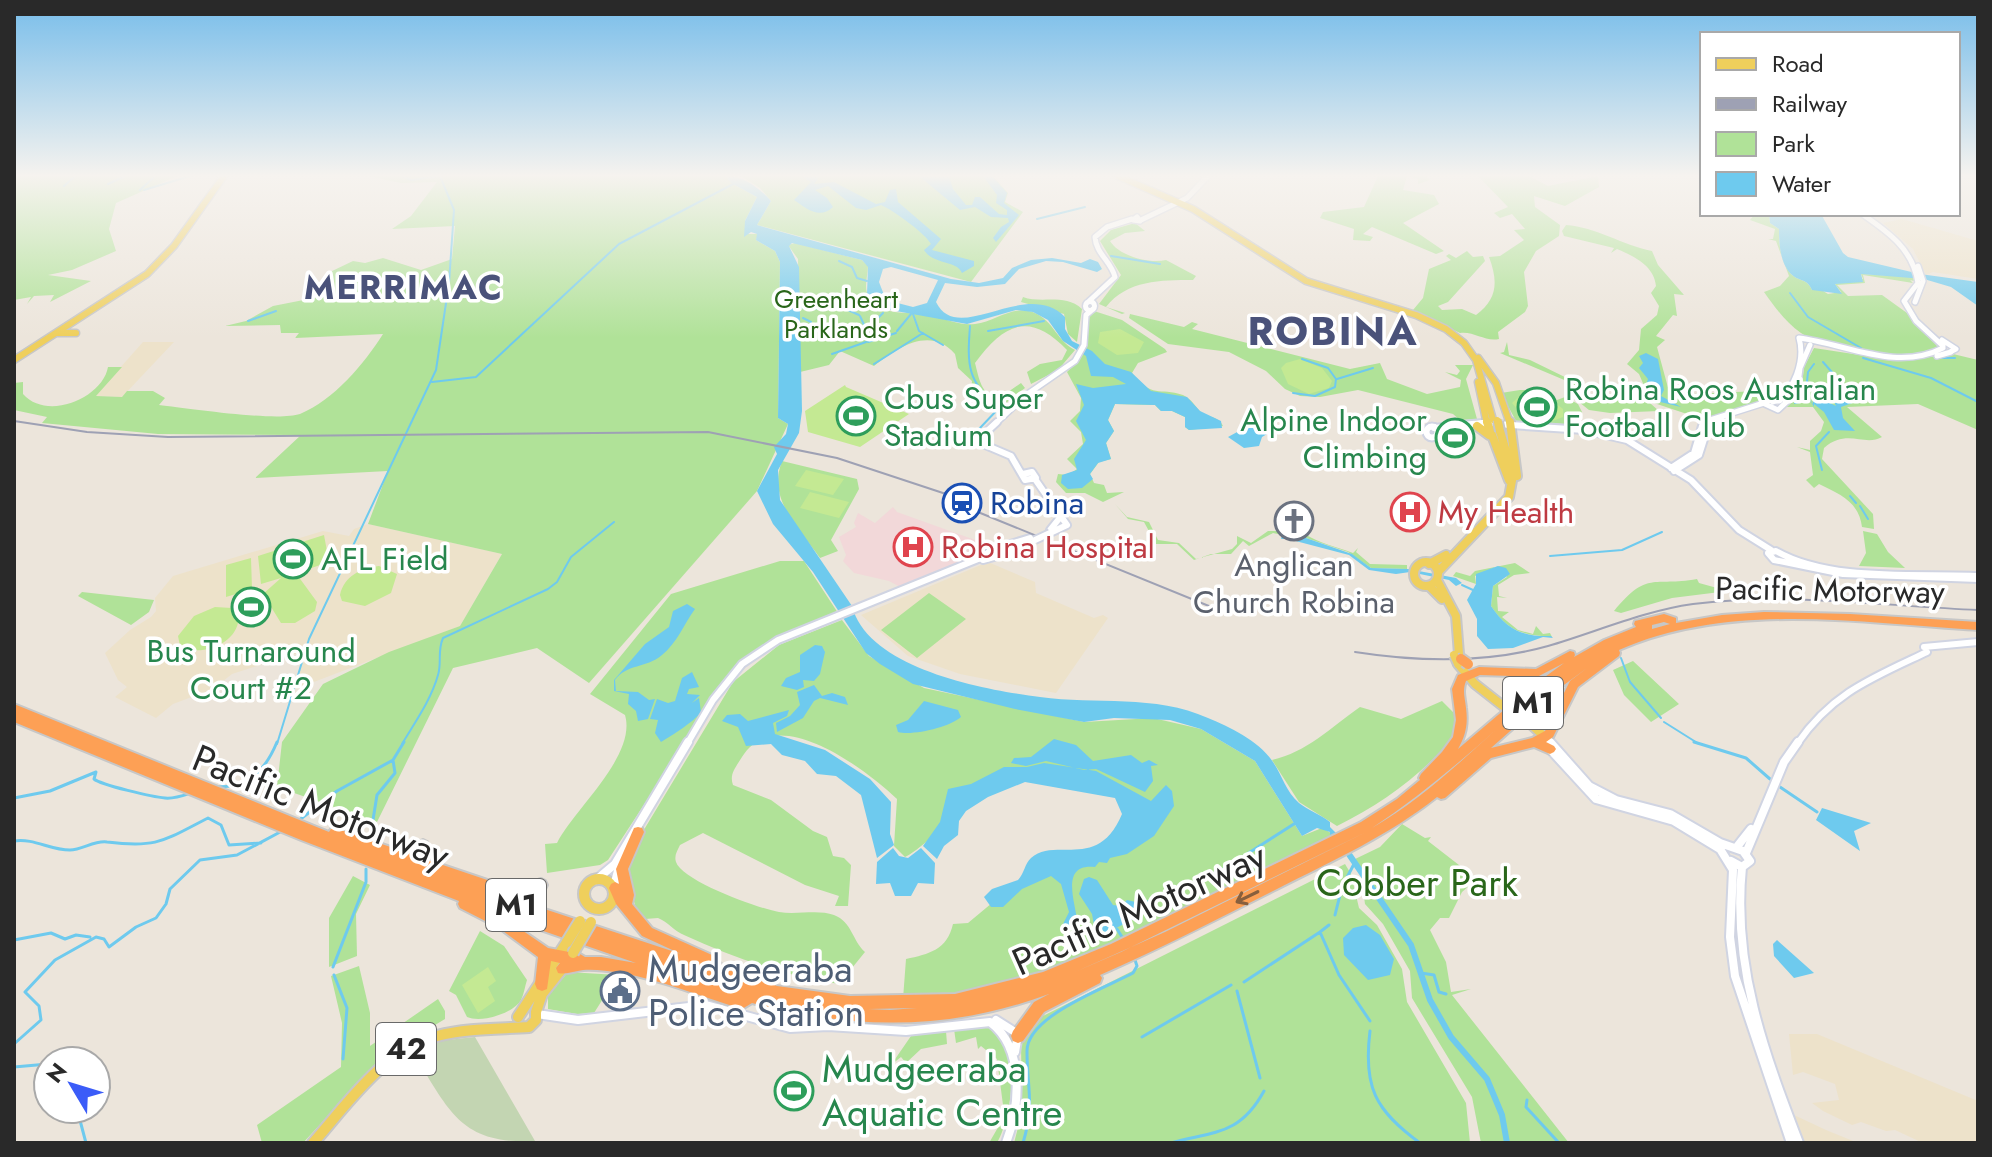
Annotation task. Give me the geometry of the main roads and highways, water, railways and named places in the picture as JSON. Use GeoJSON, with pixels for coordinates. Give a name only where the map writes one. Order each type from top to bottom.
{"type":"FeatureCollection","features":[{"type":"Feature","properties":{"kind":"highway","name":"Pacific Motorway"},"geometry":{"type":"LineString","coordinates":[[1350,839],[1408,799],[1571,663],[1620,636],[1672,621],[1764,611],[1978,623]]}},
{"type":"Feature","properties":{"kind":"highway","name":"Pacific Motorway"},"geometry":{"type":"LineString","coordinates":[[14,717],[451,893],[750,996],[840,1014],[894,1017],[944,1014],[1003,1004],[1047,992],[1350,839],[1394,822],[1428,797],[1498,732],[1585,663],[1633,639],[1695,623],[1777,616],[1978,623]]}},
{"type":"Feature","properties":{"kind":"highway"},"geometry":{"type":"LineString","coordinates":[[1408,799],[1459,741],[1463,730],[1457,687],[1464,665],[1537,673],[1615,632],[1664,618],[1672,621]]}},
{"type":"Feature","properties":{"kind":"highway"},"geometry":{"type":"LineString","coordinates":[[1394,822],[1405,819],[1441,795],[1488,754],[1544,742],[1558,728],[1563,700],[1574,684],[1610,656],[1695,623]]}},
{"type":"Feature","properties":{"kind":"highway","name":"Pacific Motorway"},"geometry":{"type":"LineString","coordinates":[[14,709],[192,788],[215,791],[292,827],[722,976],[799,998],[869,1005],[970,998],[1022,986],[1118,954]]}},
{"type":"Feature","properties":{"kind":"highway","name":"M1"},"geometry":{"type":"LineString","coordinates":[[292,827],[316,827],[420,852],[505,892],[518,892],[541,885]]}},
{"type":"Feature","properties":{"kind":"highway"},"geometry":{"type":"LineString","coordinates":[[625,906],[628,895],[622,869],[638,832]]}},
{"type":"Feature","properties":{"kind":"highway","name":"M1"},"geometry":{"type":"LineString","coordinates":[[614,887],[625,906],[652,936],[707,960],[722,976]]}},
{"type":"Feature","properties":{"kind":"highway","name":"M1"},"geometry":{"type":"LineString","coordinates":[[451,893],[455,900],[562,956],[590,964],[637,970],[742,1002],[750,996]]}},
{"type":"Feature","properties":{"kind":"highway"},"geometry":{"type":"LineString","coordinates":[[1018,1036],[1039,1007],[1118,954]]}},
{"type":"Feature","properties":{"kind":"highway","name":"M1"},"geometry":{"type":"LineString","coordinates":[[542,984],[562,956]]}},
{"type":"Feature","properties":{"kind":"main road"},"geometry":{"type":"LineString","coordinates":[[14,358],[141,277],[171,251],[185,230]]}},
{"type":"Feature","properties":{"kind":"main road"},"geometry":{"type":"LineString","coordinates":[[585,922],[585,888],[615,863],[709,710],[727,684],[758,655],[832,620],[1063,524],[1008,453],[981,437],[1024,392],[1064,369],[1078,355],[1086,305],[1115,277],[1112,266],[1096,249],[1096,236],[1103,230]]}},
{"type":"Feature","properties":{"kind":"main road"},"geometry":{"type":"LineString","coordinates":[[1082,344],[1084,322],[1118,276],[1115,266],[1098,247],[1099,237],[1108,230]]}},
{"type":"Feature","properties":{"kind":"main road"},"geometry":{"type":"LineString","coordinates":[[1227,230],[1301,277],[1439,323],[1465,341],[1501,398],[1514,427],[1517,480],[1513,496],[1446,560],[1436,579]]}},
{"type":"Feature","properties":{"kind":"main road"},"geometry":{"type":"LineString","coordinates":[[1884,230],[1906,248],[1920,276],[1914,304],[1919,320],[1951,349]]}},
{"type":"Feature","properties":{"kind":"main road"},"geometry":{"type":"LineString","coordinates":[[1906,301],[1920,276]]}},
{"type":"Feature","properties":{"kind":"main road"},"geometry":{"type":"LineString","coordinates":[[14,358],[141,277]]}},
{"type":"Feature","properties":{"kind":"main road"},"geometry":{"type":"LineString","coordinates":[[1906,301],[1914,304]]}},
{"type":"Feature","properties":{"kind":"main road"},"geometry":{"type":"LineString","coordinates":[[1906,301],[1916,321],[1943,347],[1951,349]]}},
{"type":"Feature","properties":{"kind":"main road"},"geometry":{"type":"LineString","coordinates":[[1086,305],[1094,306]]}},
{"type":"Feature","properties":{"kind":"main road"},"geometry":{"type":"LineString","coordinates":[[57,333],[76,333]]}},
{"type":"Feature","properties":{"kind":"main road"},"geometry":{"type":"LineString","coordinates":[[1775,407],[1793,389],[1796,365],[1803,352],[1799,343],[1889,356],[1923,355],[1943,347]]}},
{"type":"Feature","properties":{"kind":"main road"},"geometry":{"type":"LineString","coordinates":[[1810,343],[1897,359],[1951,349]]}},
{"type":"Feature","properties":{"kind":"main road"},"geometry":{"type":"LineString","coordinates":[[1675,468],[1699,455],[1716,421],[1728,415],[1775,407],[1798,390],[1800,368],[1810,343]]}},
{"type":"Feature","properties":{"kind":"main road"},"geometry":{"type":"LineString","coordinates":[[1477,359],[1489,425],[1509,480],[1499,509]]}},
{"type":"Feature","properties":{"kind":"main road"},"geometry":{"type":"LineString","coordinates":[[1436,579],[1418,582],[1414,572],[1419,564],[1441,559],[1499,509],[1513,479],[1489,425],[1477,359]]}},
{"type":"Feature","properties":{"kind":"main road"},"geometry":{"type":"LineString","coordinates":[[1694,453],[1705,423],[1723,413],[1765,404],[1775,407]]}},
{"type":"Feature","properties":{"kind":"main road"},"geometry":{"type":"LineString","coordinates":[[1705,423],[1713,427]]}},
{"type":"Feature","properties":{"kind":"main road"},"geometry":{"type":"LineString","coordinates":[[1437,430],[1489,425],[1603,434],[1635,444],[1659,457],[1698,489],[1738,533],[1782,557],[1834,574],[1978,578]]}},
{"type":"Feature","properties":{"kind":"main road"},"geometry":{"type":"LineString","coordinates":[[1514,427],[1609,437],[1647,452],[1675,468]]}},
{"type":"Feature","properties":{"kind":"main road"},"geometry":{"type":"LineString","coordinates":[[1675,468],[1704,443]]}},
{"type":"Feature","properties":{"kind":"main road"},"geometry":{"type":"LineString","coordinates":[[1429,564],[1456,616],[1464,665],[1526,722],[1573,778],[1605,798],[1667,817],[1742,867]]}},
{"type":"Feature","properties":{"kind":"main road"},"geometry":{"type":"LineString","coordinates":[[1742,867],[1749,864],[1746,853],[1787,756],[1819,712],[1851,688],[1907,665],[1927,652],[1937,654],[1936,648],[1978,642]]}},
{"type":"Feature","properties":{"kind":"main road"},"geometry":{"type":"LineString","coordinates":[[529,1017],[562,956],[585,922],[612,899],[615,873],[700,725]]}},
{"type":"Feature","properties":{"kind":"main road"},"geometry":{"type":"LineString","coordinates":[[1605,798],[1661,810],[1746,853]]}},
{"type":"Feature","properties":{"kind":"main road"},"geometry":{"type":"LineString","coordinates":[[1760,816],[1729,859],[1733,874],[1730,937],[1735,976],[1791,1143]]}},
{"type":"Feature","properties":{"kind":"main road"},"geometry":{"type":"LineString","coordinates":[[1742,867],[1738,939],[1743,979],[1799,1143]]}},
{"type":"Feature","properties":{"kind":"main road"},"geometry":{"type":"LineString","coordinates":[[596,880],[605,879],[614,887]]}},
{"type":"Feature","properties":{"kind":"main road"},"geometry":{"type":"LineString","coordinates":[[583,901],[591,908],[602,907]]}},
{"type":"Feature","properties":{"kind":"main road"},"geometry":{"type":"LineString","coordinates":[[529,1017],[542,984]]}},
{"type":"Feature","properties":{"kind":"main road"},"geometry":{"type":"LineString","coordinates":[[529,1017],[559,1019],[706,1005],[788,1028],[810,1025],[898,1030],[982,1020],[998,1025],[1010,1040],[1015,1111],[1004,1143]]}},
{"type":"Feature","properties":{"kind":"main road","name":"42"},"geometry":{"type":"LineString","coordinates":[[313,1143],[369,1080],[401,1052],[439,1035],[489,1029],[529,1017]]}},
{"type":"Feature","properties":{"kind":"main road"},"geometry":{"type":"LineString","coordinates":[[949,1024],[990,1018],[1009,1026],[1018,1036],[1013,1062]]}},
{"type":"Feature","properties":{"kind":"water"},"geometry":{"type":"Polygon","coordinates":[[[744,230],[775,230],[951,279],[979,283],[1003,278],[1012,268],[1031,260],[1052,258],[1081,263],[1090,259],[1098,262],[1102,269],[1097,272],[1063,262],[1046,261],[1019,269],[1005,284],[977,287],[945,283],[936,302],[946,314],[960,318],[1031,304],[1049,307],[1065,317],[1065,329],[1072,341],[1092,351],[1105,364],[1131,372],[1151,391],[1187,397],[1200,411],[1221,421],[1222,428],[1189,430],[1185,427],[1185,417],[1172,411],[1161,411],[1155,405],[1115,404],[1108,420],[1114,431],[1106,443],[1111,459],[1098,463],[1090,474],[1093,479],[1082,488],[1068,489],[1061,483],[1062,475],[1077,470],[1074,459],[1086,440],[1076,421],[1084,405],[1076,384],[1093,388],[1126,384],[1113,377],[1091,376],[1086,356],[1063,341],[1048,320],[1033,312],[1016,310],[967,324],[885,309],[867,294],[868,267],[862,260],[792,243],[789,246],[799,267],[802,411],[799,433],[778,470],[780,500],[852,606],[862,628],[880,646],[904,661],[990,689],[1061,699],[1146,703],[1208,718],[1235,730],[1267,754],[1295,799],[1330,822],[1330,827],[1337,834],[1330,838],[1330,832],[1317,828],[1302,836],[1255,761],[1201,729],[1170,720],[1114,718],[1084,722],[1015,709],[913,684],[866,653],[813,572],[773,524],[757,491],[777,454],[774,447],[786,434],[788,424],[778,418],[780,262],[775,251],[756,240],[757,234],[751,232],[744,237],[744,230]],[[891,267],[883,269],[879,282],[886,300],[913,307],[927,303],[938,280],[891,267]]]}},
{"type":"Feature","properties":{"kind":"water"},"geometry":{"type":"Polygon","coordinates":[[[917,230],[931,230],[941,239],[932,250],[974,261],[974,266],[962,273],[955,266],[933,258],[924,250],[931,244],[917,230]]]}},
{"type":"Feature","properties":{"kind":"water"},"geometry":{"type":"Polygon","coordinates":[[[999,230],[1006,230],[996,242],[993,238],[999,230]]]}},
{"type":"Feature","properties":{"kind":"water"},"geometry":{"type":"Polygon","coordinates":[[[1779,230],[1830,230],[1848,257],[1920,274],[1978,282],[1978,306],[1951,287],[1924,279],[1861,274],[1863,282],[1835,284],[1842,294],[1812,290],[1787,270],[1781,253],[1779,230]]]}},
{"type":"Feature","properties":{"kind":"water"},"geometry":{"type":"Polygon","coordinates":[[[1646,353],[1658,359],[1664,390],[1661,396],[1681,407],[1652,400],[1658,394],[1646,385],[1648,379],[1639,368],[1643,363],[1639,356],[1646,353]]]}},
{"type":"Feature","properties":{"kind":"water"},"geometry":{"type":"Polygon","coordinates":[[[1830,392],[1857,398],[1855,402],[1841,407],[1843,418],[1855,431],[1834,430],[1824,412],[1814,404],[1814,407],[1806,393],[1813,404],[1813,395],[1836,406],[1830,392]]]}},
{"type":"Feature","properties":{"kind":"water"},"geometry":{"type":"Polygon","coordinates":[[[1261,419],[1268,422],[1272,431],[1262,437],[1259,446],[1244,448],[1228,437],[1261,419]]]}},
{"type":"Feature","properties":{"kind":"water"},"geometry":{"type":"Polygon","coordinates":[[[1304,528],[1306,538],[1352,554],[1371,568],[1408,569],[1456,578],[1462,583],[1456,586],[1449,580],[1410,572],[1396,574],[1369,570],[1349,555],[1288,539],[1291,530],[1304,528]]]}},
{"type":"Feature","properties":{"kind":"water"},"geometry":{"type":"Polygon","coordinates":[[[1498,566],[1506,568],[1510,574],[1493,586],[1491,606],[1497,614],[1516,630],[1553,638],[1543,637],[1513,648],[1488,649],[1477,636],[1477,619],[1467,600],[1476,584],[1476,574],[1498,566]]]}},
{"type":"Feature","properties":{"kind":"water"},"geometry":{"type":"Polygon","coordinates":[[[687,604],[695,609],[667,650],[656,659],[625,671],[615,680],[616,691],[638,692],[649,700],[655,699],[648,719],[638,721],[636,711],[628,704],[629,694],[614,691],[614,680],[645,644],[669,627],[673,611],[687,604]]]}},
{"type":"Feature","properties":{"kind":"water"},"geometry":{"type":"Polygon","coordinates":[[[815,645],[822,646],[825,652],[820,674],[814,681],[803,680],[804,687],[797,690],[781,686],[786,678],[800,672],[800,655],[815,645]]]}},
{"type":"Feature","properties":{"kind":"water"},"geometry":{"type":"Polygon","coordinates":[[[692,672],[699,687],[689,689],[687,694],[700,695],[692,703],[699,698],[701,712],[661,742],[655,733],[658,720],[650,719],[657,699],[668,703],[675,701],[682,678],[692,672]]]}},
{"type":"Feature","properties":{"kind":"water"},"geometry":{"type":"Polygon","coordinates":[[[814,685],[822,696],[832,693],[845,697],[848,705],[820,698],[814,701],[803,718],[777,732],[776,723],[790,716],[800,705],[797,692],[814,685]]]}},
{"type":"Feature","properties":{"kind":"water"},"geometry":{"type":"Polygon","coordinates":[[[924,701],[958,710],[961,717],[931,730],[898,732],[896,725],[908,720],[924,701]]]}},
{"type":"Feature","properties":{"kind":"water"},"geometry":{"type":"Polygon","coordinates":[[[789,710],[787,716],[773,723],[775,734],[825,750],[870,779],[891,802],[890,834],[894,845],[877,858],[861,795],[836,776],[817,774],[805,761],[782,755],[771,744],[746,746],[738,727],[722,721],[727,715],[740,714],[748,721],[789,710]]]}},
{"type":"Feature","properties":{"kind":"water"},"geometry":{"type":"Polygon","coordinates":[[[1054,739],[1076,745],[1093,761],[1131,755],[1142,763],[1149,760],[1158,765],[1151,766],[1153,781],[1145,792],[1096,769],[1084,770],[1046,761],[1026,766],[1011,763],[1014,758],[1031,757],[1054,739]]]}},
{"type":"Feature","properties":{"kind":"water"},"geometry":{"type":"Polygon","coordinates":[[[1044,763],[1096,771],[1151,801],[1166,785],[1172,791],[1174,806],[1154,836],[1127,854],[1077,871],[1072,885],[1077,920],[1068,929],[1063,924],[1069,912],[1061,884],[1051,876],[1022,889],[1003,907],[991,907],[984,897],[992,889],[1018,880],[1029,860],[1041,852],[1089,848],[1101,842],[1112,832],[1122,814],[1115,798],[1025,782],[988,797],[966,811],[959,821],[958,835],[944,846],[937,859],[923,846],[940,822],[948,789],[971,784],[1004,767],[1044,763]]]}},
{"type":"Feature","properties":{"kind":"water"},"geometry":{"type":"Polygon","coordinates":[[[1822,808],[1871,823],[1854,831],[1860,851],[1816,820],[1822,808]]]}},
{"type":"Feature","properties":{"kind":"water"},"geometry":{"type":"Polygon","coordinates":[[[893,848],[899,856],[908,858],[921,848],[935,863],[934,884],[918,883],[911,896],[895,896],[890,883],[876,884],[877,862],[893,848]]]}},
{"type":"Feature","properties":{"kind":"water"},"geometry":{"type":"Polygon","coordinates":[[[1084,879],[1097,880],[1113,905],[1121,906],[1127,900],[1140,903],[1136,918],[1106,933],[1094,925],[1092,914],[1079,894],[1084,879]]]}},
{"type":"Feature","properties":{"kind":"water"},"geometry":{"type":"Polygon","coordinates":[[[1366,925],[1380,935],[1394,959],[1390,975],[1368,980],[1344,955],[1343,938],[1353,928],[1366,925]]]}},
{"type":"Feature","properties":{"kind":"water"},"geometry":{"type":"Polygon","coordinates":[[[1777,940],[1814,973],[1794,978],[1774,956],[1773,944],[1777,940]]]}},
{"type":"Feature","properties":{"kind":"waterway"},"geometry":{"type":"LineString","coordinates":[[277,744],[309,639],[436,370],[449,283],[453,230]]}},
{"type":"Feature","properties":{"kind":"waterway"},"geometry":{"type":"LineString","coordinates":[[432,382],[476,377],[619,244],[646,230]]}},
{"type":"Feature","properties":{"kind":"waterway"},"geometry":{"type":"LineString","coordinates":[[1111,256],[1160,264]]}},
{"type":"Feature","properties":{"kind":"waterway"},"geometry":{"type":"LineString","coordinates":[[839,261],[852,267],[857,278],[867,281]]}},
{"type":"Feature","properties":{"kind":"waterway"},"geometry":{"type":"LineString","coordinates":[[1790,293],[1808,317],[1861,348]]}},
{"type":"Feature","properties":{"kind":"waterway"},"geometry":{"type":"LineString","coordinates":[[798,306],[807,309]]}},
{"type":"Feature","properties":{"kind":"waterway"},"geometry":{"type":"LineString","coordinates":[[809,309],[834,307]]}},
{"type":"Feature","properties":{"kind":"waterway"},"geometry":{"type":"LineString","coordinates":[[848,310],[859,315]]}},
{"type":"Feature","properties":{"kind":"waterway"},"geometry":{"type":"LineString","coordinates":[[248,321],[276,311]]}},
{"type":"Feature","properties":{"kind":"waterway"},"geometry":{"type":"LineString","coordinates":[[860,336],[883,313]]}},
{"type":"Feature","properties":{"kind":"waterway"},"geometry":{"type":"LineString","coordinates":[[897,331],[911,314]]}},
{"type":"Feature","properties":{"kind":"waterway"},"geometry":{"type":"LineString","coordinates":[[913,314],[923,333]]}},
{"type":"Feature","properties":{"kind":"waterway"},"geometry":{"type":"LineString","coordinates":[[860,316],[866,329]]}},
{"type":"Feature","properties":{"kind":"waterway"},"geometry":{"type":"LineString","coordinates":[[803,318],[811,322]]}},
{"type":"Feature","properties":{"kind":"waterway"},"geometry":{"type":"LineString","coordinates":[[988,331],[1044,321]]}},
{"type":"Feature","properties":{"kind":"waterway"},"geometry":{"type":"LineString","coordinates":[[970,326],[971,372],[981,390],[999,408],[979,429],[971,429]]}},
{"type":"Feature","properties":{"kind":"waterway"},"geometry":{"type":"LineString","coordinates":[[868,342],[896,333]]}},
{"type":"Feature","properties":{"kind":"waterway"},"geometry":{"type":"LineString","coordinates":[[874,364],[923,333]]}},
{"type":"Feature","properties":{"kind":"waterway"},"geometry":{"type":"LineString","coordinates":[[923,333],[943,345]]}},
{"type":"Feature","properties":{"kind":"waterway"},"geometry":{"type":"LineString","coordinates":[[832,354],[866,342]]}},
{"type":"Feature","properties":{"kind":"waterway"},"geometry":{"type":"LineString","coordinates":[[1863,358],[1931,378],[1978,402]]}},
{"type":"Feature","properties":{"kind":"waterway"},"geometry":{"type":"LineString","coordinates":[[1942,358],[1955,358]]}},
{"type":"Feature","properties":{"kind":"waterway"},"geometry":{"type":"LineString","coordinates":[[1293,393],[1315,396],[1335,387],[1336,379],[1328,368],[1302,359]]}},
{"type":"Feature","properties":{"kind":"waterway"},"geometry":{"type":"LineString","coordinates":[[1823,362],[1838,379]]}},
{"type":"Feature","properties":{"kind":"waterway"},"geometry":{"type":"LineString","coordinates":[[1806,391],[1808,372],[1814,364]]}},
{"type":"Feature","properties":{"kind":"waterway"},"geometry":{"type":"LineString","coordinates":[[1337,379],[1373,368]]}},
{"type":"Feature","properties":{"kind":"waterway"},"geometry":{"type":"LineString","coordinates":[[1852,394],[1856,387],[1853,383]]}},
{"type":"Feature","properties":{"kind":"waterway"},"geometry":{"type":"LineString","coordinates":[[971,393],[976,384]]}},
{"type":"Feature","properties":{"kind":"waterway"},"geometry":{"type":"LineString","coordinates":[[1795,403],[1808,400]]}},
{"type":"Feature","properties":{"kind":"waterway"},"geometry":{"type":"LineString","coordinates":[[1822,470],[1816,446],[1829,432]]}},
{"type":"Feature","properties":{"kind":"waterway"},"geometry":{"type":"LineString","coordinates":[[1850,496],[1856,503]]}},
{"type":"Feature","properties":{"kind":"waterway"},"geometry":{"type":"LineString","coordinates":[[1860,506],[1868,519]]}},
{"type":"Feature","properties":{"kind":"waterway"},"geometry":{"type":"LineString","coordinates":[[402,744],[435,684],[443,638],[548,589],[557,582],[571,557],[614,522]]}},
{"type":"Feature","properties":{"kind":"waterway"},"geometry":{"type":"LineString","coordinates":[[1550,556],[1622,550],[1662,532]]}},
{"type":"Feature","properties":{"kind":"waterway"},"geometry":{"type":"LineString","coordinates":[[1282,538],[1288,538]]}},
{"type":"Feature","properties":{"kind":"waterway"},"geometry":{"type":"LineString","coordinates":[[1462,585],[1473,590]]}},
{"type":"Feature","properties":{"kind":"waterway"},"geometry":{"type":"LineString","coordinates":[[1621,658],[1630,682],[1661,718]]}},
{"type":"Feature","properties":{"kind":"waterway"},"geometry":{"type":"LineString","coordinates":[[1664,722],[1698,743]]}},
{"type":"Feature","properties":{"kind":"waterway"},"geometry":{"type":"LineString","coordinates":[[217,787],[238,784],[254,775],[267,761],[277,742]]}},
{"type":"Feature","properties":{"kind":"waterway"},"geometry":{"type":"LineString","coordinates":[[393,760],[404,742]]}},
{"type":"Feature","properties":{"kind":"waterway"},"geometry":{"type":"LineString","coordinates":[[1698,743],[1746,758],[1770,779]]}},
{"type":"Feature","properties":{"kind":"waterway"},"geometry":{"type":"LineString","coordinates":[[298,821],[337,791],[393,760]]}},
{"type":"Feature","properties":{"kind":"waterway"},"geometry":{"type":"LineString","coordinates":[[372,826],[377,795],[395,773],[393,760]]}},
{"type":"Feature","properties":{"kind":"waterway"},"geometry":{"type":"LineString","coordinates":[[14,798],[50,791],[96,772],[94,779],[139,793],[168,798],[191,793]]}},
{"type":"Feature","properties":{"kind":"waterway"},"geometry":{"type":"LineString","coordinates":[[1780,787],[1817,812]]}},
{"type":"Feature","properties":{"kind":"waterway"},"geometry":{"type":"LineString","coordinates":[[14,841],[70,850],[102,842],[150,843],[170,837],[208,818],[221,825],[229,845],[259,843]]}},
{"type":"Feature","properties":{"kind":"waterway"},"geometry":{"type":"LineString","coordinates":[[1141,905],[1222,870],[1297,822]]}},
{"type":"Feature","properties":{"kind":"waterway"},"geometry":{"type":"LineString","coordinates":[[259,843],[282,831]]}},
{"type":"Feature","properties":{"kind":"waterway"},"geometry":{"type":"LineString","coordinates":[[378,838],[382,844]]}},
{"type":"Feature","properties":{"kind":"waterway"},"geometry":{"type":"LineString","coordinates":[[14,1044],[41,1020],[39,1006],[25,992],[55,960],[96,937],[104,939],[109,947],[136,927],[156,918],[166,904],[170,889],[200,860],[237,855],[259,843]]}},
{"type":"Feature","properties":{"kind":"waterway"},"geometry":{"type":"LineString","coordinates":[[1344,847],[1411,945],[1430,1000],[1451,1037],[1487,1079],[1502,1115],[1507,1143]]}},
{"type":"Feature","properties":{"kind":"waterway"},"geometry":{"type":"LineString","coordinates":[[1335,915],[1342,887],[1355,862]]}},
{"type":"Feature","properties":{"kind":"waterway"},"geometry":{"type":"LineString","coordinates":[[333,967],[366,882],[366,869]]}},
{"type":"Feature","properties":{"kind":"waterway"},"geometry":{"type":"LineString","coordinates":[[1320,932],[1329,925]]}},
{"type":"Feature","properties":{"kind":"waterway"},"geometry":{"type":"LineString","coordinates":[[1117,929],[1124,940]]}},
{"type":"Feature","properties":{"kind":"waterway"},"geometry":{"type":"LineString","coordinates":[[1244,982],[1320,932]]}},
{"type":"Feature","properties":{"kind":"waterway"},"geometry":{"type":"LineString","coordinates":[[1320,932],[1339,975],[1370,1021]]}},
{"type":"Feature","properties":{"kind":"waterway"},"geometry":{"type":"LineString","coordinates":[[14,940],[51,933],[65,939],[76,935],[90,937]]}},
{"type":"Feature","properties":{"kind":"waterway"},"geometry":{"type":"LineString","coordinates":[[1023,1143],[1030,1107],[1027,1051],[1030,1038],[1040,1026],[1070,1004],[1133,973],[1137,966],[1135,960]]}},
{"type":"Feature","properties":{"kind":"waterway"},"geometry":{"type":"LineString","coordinates":[[1421,973],[1434,975],[1439,992],[1446,994]]}},
{"type":"Feature","properties":{"kind":"waterway"},"geometry":{"type":"LineString","coordinates":[[334,975],[347,1008],[343,1059]]}},
{"type":"Feature","properties":{"kind":"waterway"},"geometry":{"type":"LineString","coordinates":[[1142,1037],[1231,985]]}},
{"type":"Feature","properties":{"kind":"waterway"},"geometry":{"type":"LineString","coordinates":[[1237,991],[1260,1078]]}},
{"type":"Feature","properties":{"kind":"waterway"},"geometry":{"type":"LineString","coordinates":[[1370,1031],[1369,1067],[1376,1096],[1392,1119],[1420,1143]]}},
{"type":"Feature","properties":{"kind":"waterway"},"geometry":{"type":"LineString","coordinates":[[14,1067],[32,1065]]}},
{"type":"Feature","properties":{"kind":"waterway"},"geometry":{"type":"LineString","coordinates":[[1171,1143],[1236,1124],[1246,1116],[1264,1091]]}},
{"type":"Feature","properties":{"kind":"waterway"},"geometry":{"type":"LineString","coordinates":[[1527,1100],[1526,1107],[1559,1143]]}},
{"type":"Feature","properties":{"kind":"waterway"},"geometry":{"type":"LineString","coordinates":[[81,1125],[86,1143]]}},
{"type":"Feature","properties":{"kind":"railway"},"geometry":{"type":"LineString","coordinates":[[14,421],[87,432],[168,437],[708,432],[837,458],[946,494]]}},
{"type":"Feature","properties":{"kind":"railway"},"geometry":{"type":"LineString","coordinates":[[973,510],[1231,615]]}},
{"type":"Feature","properties":{"kind":"railway"},"geometry":{"type":"LineString","coordinates":[[1355,652],[1452,660],[1500,656],[1548,646],[1656,612],[1729,601],[1836,601],[1978,610]]}},
{"type":"Feature","properties":{"kind":"place","name":"Robina Roos Australian Football Club"},"geometry":{"type":"Point","coordinates":[1537,407]}},
{"type":"Feature","properties":{"kind":"place","name":"Cbus Super Stadium"},"geometry":{"type":"Point","coordinates":[856,416]}},
{"type":"Feature","properties":{"kind":"place","name":"Alpine Indoor Climbing"},"geometry":{"type":"Point","coordinates":[1455,438]}},
{"type":"Feature","properties":{"kind":"place","name":"Robina"},"geometry":{"type":"Point","coordinates":[962,503]}},
{"type":"Feature","properties":{"kind":"place","name":"My Health"},"geometry":{"type":"Point","coordinates":[1410,512]}},
{"type":"Feature","properties":{"kind":"place","name":"Anglican Church Robina"},"geometry":{"type":"Point","coordinates":[1294,521]}},
{"type":"Feature","properties":{"kind":"place","name":"Robina Hospital"},"geometry":{"type":"Point","coordinates":[913,547]}},
{"type":"Feature","properties":{"kind":"place","name":"AFL Field"},"geometry":{"type":"Point","coordinates":[293,559]}},
{"type":"Feature","properties":{"kind":"place","name":"Bus Turnaround Court #2"},"geometry":{"type":"Point","coordinates":[251,607]}},
{"type":"Feature","properties":{"kind":"place","name":"Mudgeeraba Police Station"},"geometry":{"type":"Point","coordinates":[620,991]}},
{"type":"Feature","properties":{"kind":"place","name":"Mudgeeraba Aquatic Centre"},"geometry":{"type":"Point","coordinates":[794,1091]}},
{"type":"Feature","properties":{"kind":"district","name":"MERRIMAC"},"geometry":{"type":"Point","coordinates":[404,287]}},
{"type":"Feature","properties":{"kind":"district","name":"ROBINA"},"geometry":{"type":"Point","coordinates":[1333,331]}},
{"type":"Feature","properties":{"kind":"park label","name":"Greenheart Parklands"},"geometry":{"type":"Point","coordinates":[836,314]}},
{"type":"Feature","properties":{"kind":"park label","name":"Cobber Park"},"geometry":{"type":"Point","coordinates":[1417,883]}}]}
